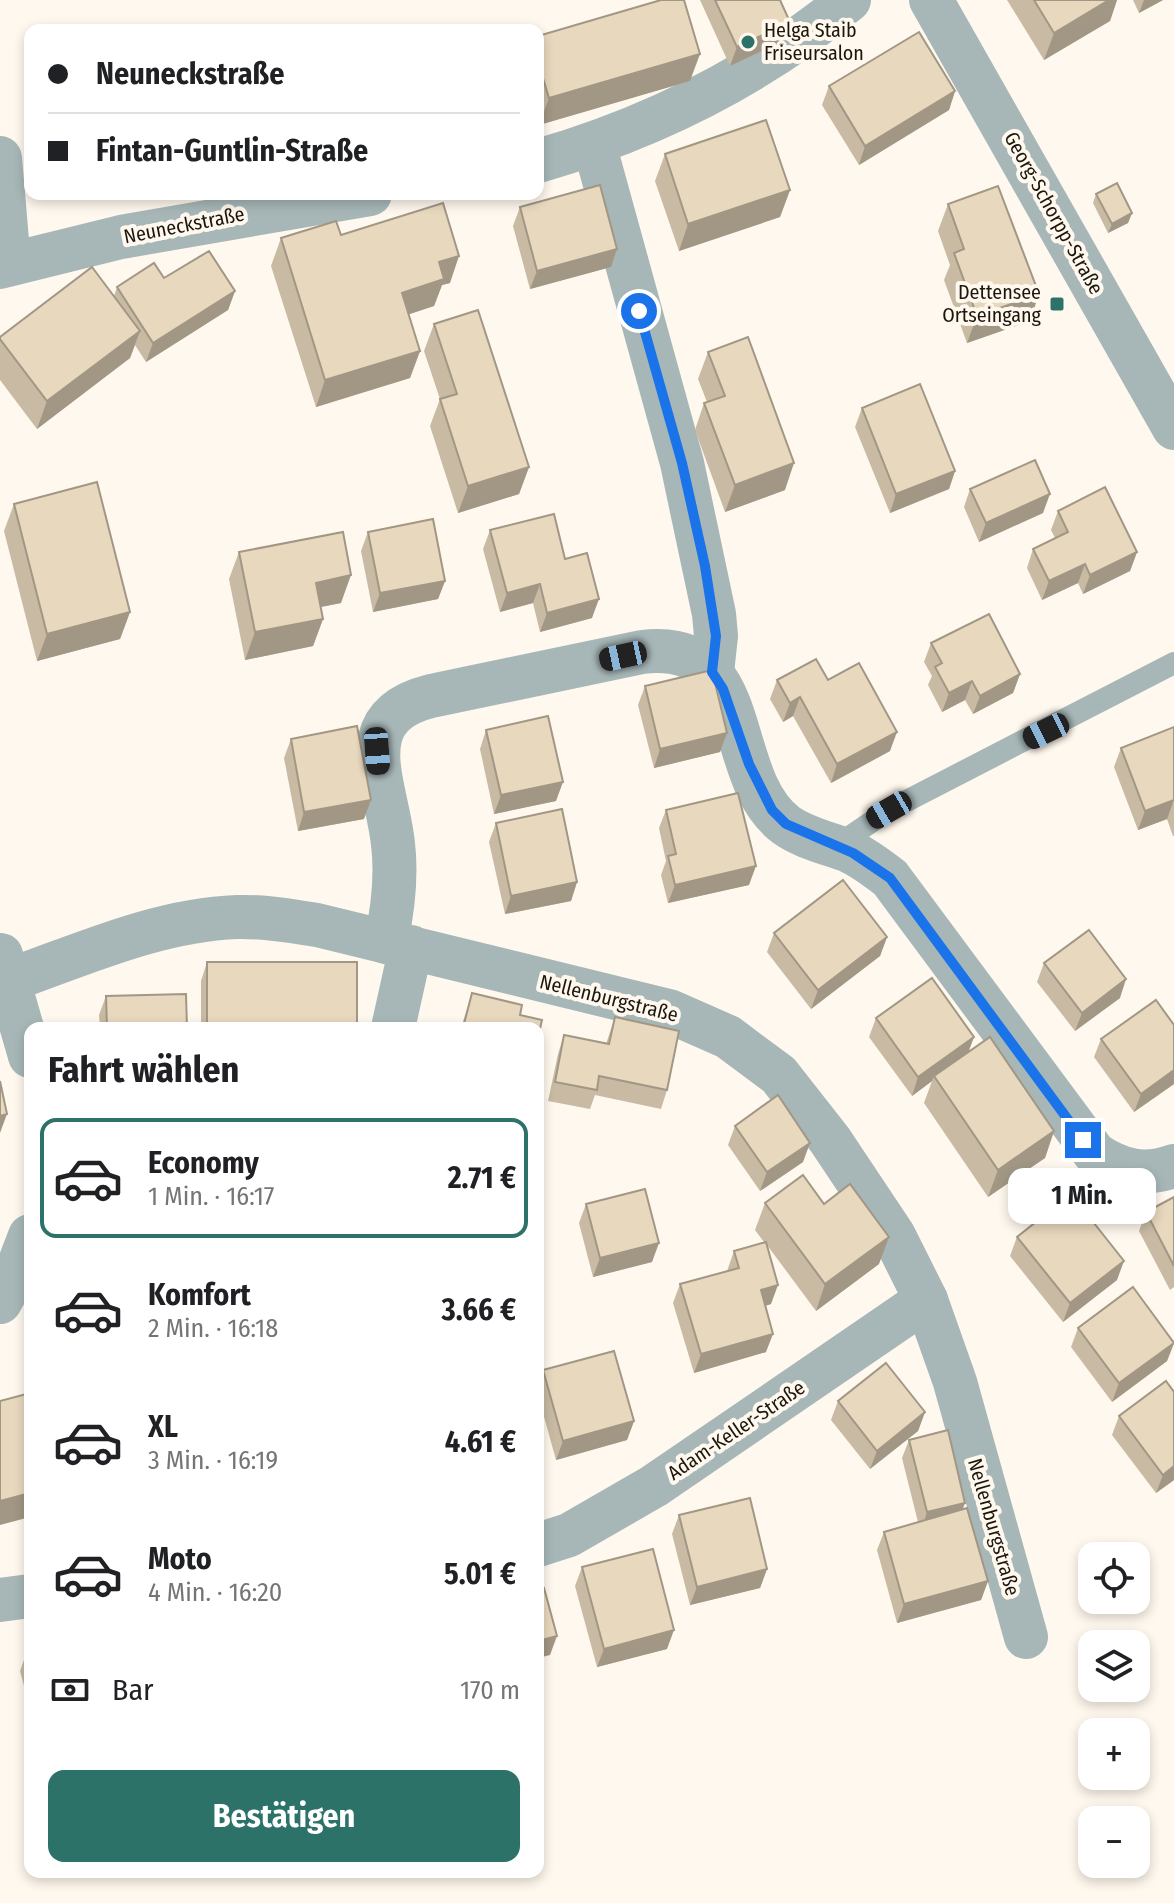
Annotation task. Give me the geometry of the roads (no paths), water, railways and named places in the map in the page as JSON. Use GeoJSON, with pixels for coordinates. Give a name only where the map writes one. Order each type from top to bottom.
{"type":"FeatureCollection","features":[{"type":"Feature","properties":{"kind":"street"},"geometry":{"type":"LineString","coordinates":[[544,159],[638,128],[721,88],[793,42],[849,0]]}},
{"type":"Feature","properties":{"kind":"street","name":"Georg-Schorpp-Straße"},"geometry":{"type":"LineString","coordinates":[[931,0],[1174,428]]}},
{"type":"Feature","properties":{"kind":"street"},"geometry":{"type":"LineString","coordinates":[[594,144],[685,478],[714,614],[716,636],[712,672]]}},
{"type":"Feature","properties":{"kind":"street"},"geometry":{"type":"LineString","coordinates":[[0,158],[4,266]]}},
{"type":"Feature","properties":{"kind":"street","name":"Neuneckstraße"},"geometry":{"type":"LineString","coordinates":[[4,266],[121,237],[335,200]]}},
{"type":"Feature","properties":{"kind":"street"},"geometry":{"type":"LineString","coordinates":[[393,1022],[398,944],[394,867],[377,751],[381,730],[391,714],[407,702],[419,699],[642,652],[675,651],[696,659],[712,672],[723,689],[749,764],[772,810],[786,824],[872,864],[897,886],[1095,1154],[1127,1171],[1144,1174],[1174,1166]]}},
{"type":"Feature","properties":{"kind":"street","name":"Nellenburgstraße"},"geometry":{"type":"LineString","coordinates":[[5,966],[198,920],[275,919],[398,944],[669,1011],[701,1022],[758,1057],[800,1098],[830,1140],[894,1236],[926,1300],[955,1382],[1026,1637]]}},
{"type":"Feature","properties":{"kind":"street"},"geometry":{"type":"LineString","coordinates":[[5,966],[24,1034]]}},
{"type":"Feature","properties":{"kind":"street"},"geometry":{"type":"LineString","coordinates":[[0,1302],[24,1252]]}},
{"type":"Feature","properties":{"kind":"street","name":"Adam-Keller-Straße"},"geometry":{"type":"LineString","coordinates":[[544,1543],[592,1523],[654,1486],[926,1300]]}},
{"type":"Feature","properties":{"kind":"street"},"geometry":{"type":"LineString","coordinates":[[0,1600],[24,1597]]}},
{"type":"Feature","properties":{"kind":"lane"},"geometry":{"type":"LineString","coordinates":[[836,846],[889,810],[1174,663]]}},
{"type":"Feature","properties":{"kind":"place","name":"Helga Staib Friseursalon"},"geometry":{"type":"Point","coordinates":[748,42]}},
{"type":"Feature","properties":{"kind":"place","name":"Dettensee Ortseingang"},"geometry":{"type":"Point","coordinates":[1057,304]}}]}
